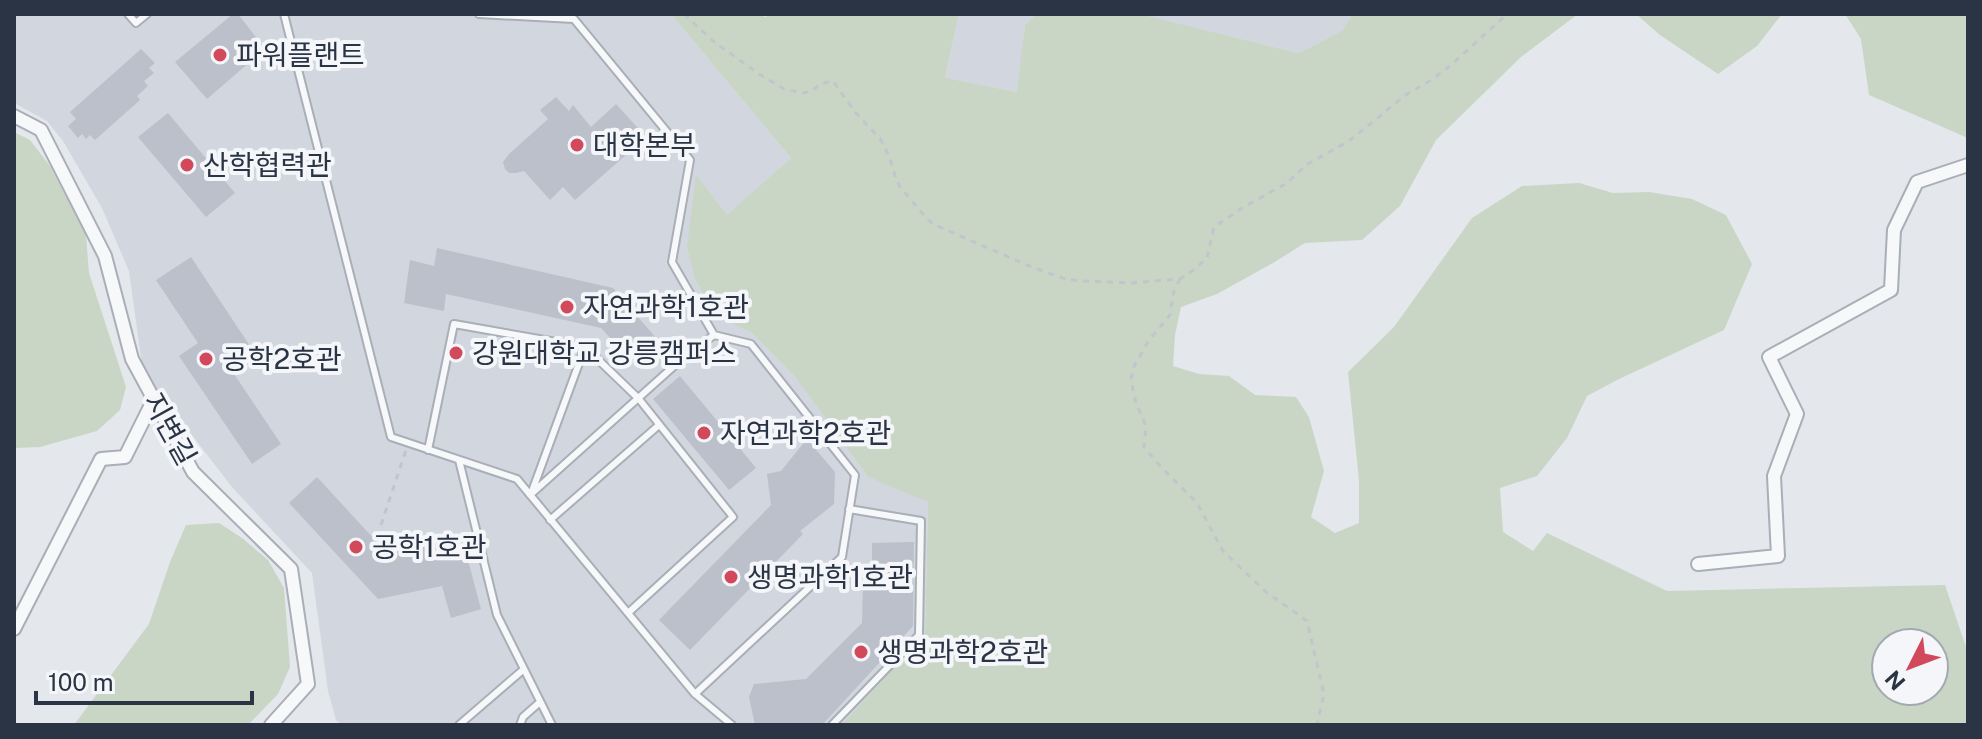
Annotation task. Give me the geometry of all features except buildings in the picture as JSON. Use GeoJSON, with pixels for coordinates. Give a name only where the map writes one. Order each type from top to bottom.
{"type":"FeatureCollection","features":[{"type":"Feature","properties":{"kind":"street","name":"지변길"},"geometry":{"type":"LineString","coordinates":[[14,116],[41,130],[105,256],[132,359],[193,472],[291,569],[308,684],[271,725]]}},
{"type":"Feature","properties":{"kind":"street"},"geometry":{"type":"LineString","coordinates":[[1698,564],[1778,556],[1774,476],[1797,414],[1769,357],[1891,290],[1894,230],[1917,182],[1968,165]]}},
{"type":"Feature","properties":{"kind":"street"},"geometry":{"type":"LineString","coordinates":[[14,629],[101,459],[125,457],[154,399]]}},
{"type":"Feature","properties":{"kind":"lane"},"geometry":{"type":"LineString","coordinates":[[128,14],[136,23],[147,14]]}},
{"type":"Feature","properties":{"kind":"lane"},"geometry":{"type":"LineString","coordinates":[[284,14],[391,437],[517,479],[695,694],[732,725]]}},
{"type":"Feature","properties":{"kind":"lane"},"geometry":{"type":"LineString","coordinates":[[479,14],[574,19],[690,160],[672,262],[714,335],[751,344],[855,475],[842,557],[695,694]]}},
{"type":"Feature","properties":{"kind":"lane"},"geometry":{"type":"LineString","coordinates":[[428,450],[454,324],[585,347],[639,399],[733,517],[628,613]]}},
{"type":"Feature","properties":{"kind":"lane"},"geometry":{"type":"LineString","coordinates":[[530,495],[683,358],[714,335]]}},
{"type":"Feature","properties":{"kind":"lane"},"geometry":{"type":"LineString","coordinates":[[530,495],[585,347]]}},
{"type":"Feature","properties":{"kind":"lane"},"geometry":{"type":"LineString","coordinates":[[550,520],[659,425]]}},
{"type":"Feature","properties":{"kind":"lane"},"geometry":{"type":"LineString","coordinates":[[459,460],[497,615],[552,725]]}},
{"type":"Feature","properties":{"kind":"lane"},"geometry":{"type":"LineString","coordinates":[[832,725],[919,635],[921,521],[849,509]]}},
{"type":"Feature","properties":{"kind":"lane"},"geometry":{"type":"LineString","coordinates":[[459,725],[524,669]]}},
{"type":"Feature","properties":{"kind":"lane"},"geometry":{"type":"LineString","coordinates":[[520,725],[523,717],[540,702]]}},
{"type":"Feature","properties":{"kind":"path"},"geometry":{"type":"LineString","coordinates":[[684,14],[713,41],[784,89],[803,93],[833,81],[855,112],[881,140],[900,187],[935,225],[1066,279],[1130,283],[1180,279],[1195,269],[1207,258],[1214,227],[1287,183],[1306,165],[1349,141],[1407,94],[1451,65],[1506,15],[1515,14]]}},
{"type":"Feature","properties":{"kind":"path"},"geometry":{"type":"LineString","coordinates":[[1180,279],[1174,291],[1170,315],[1149,340],[1133,368],[1131,381],[1146,426],[1144,447],[1197,503],[1223,551],[1265,591],[1307,621],[1324,694],[1317,725]]}},
{"type":"Feature","properties":{"kind":"path"},"geometry":{"type":"LineString","coordinates":[[381,525],[409,443]]}},
{"type":"Feature","properties":{"kind":"shaded area","name":"강원대학교 강릉캠퍼스"},"geometry":{"type":"Polygon","coordinates":[[[14,14],[671,14],[791,158],[727,216],[696,176],[717,316],[752,333],[795,377],[868,477],[928,501],[925,634],[841,725],[342,725],[336,720],[328,691],[312,573],[232,487],[143,372],[129,271],[102,208],[63,141],[47,121],[14,103],[14,14]]]}},
{"type":"Feature","properties":{"kind":"shaded area"},"geometry":{"type":"Polygon","coordinates":[[[959,14],[1036,14],[1025,25],[1018,92],[945,79],[959,14]]]}},
{"type":"Feature","properties":{"kind":"shaded area"},"geometry":{"type":"Polygon","coordinates":[[[1136,14],[1352,14],[1343,30],[1299,53],[1136,14]]]}},
{"type":"Feature","properties":{"kind":"green space"},"geometry":{"type":"Polygon","coordinates":[[[671,14],[755,14],[766,17],[769,14],[959,14],[945,78],[1017,92],[1025,25],[1036,14],[1139,14],[1299,53],[1343,30],[1352,14],[1578,14],[1521,57],[1436,140],[1400,206],[1362,240],[1305,243],[1217,294],[1181,307],[1173,366],[1199,374],[1229,376],[1255,395],[1296,397],[1309,417],[1324,471],[1311,517],[1335,533],[1359,523],[1359,480],[1348,372],[1394,327],[1472,218],[1522,186],[1579,183],[1613,193],[1649,192],[1692,199],[1726,215],[1752,264],[1724,330],[1587,396],[1567,438],[1537,476],[1500,488],[1503,532],[1533,551],[1547,533],[1667,591],[1945,585],[1968,653],[1968,725],[841,725],[925,634],[928,502],[868,477],[795,377],[752,333],[717,316],[695,279],[687,246],[696,175],[727,215],[791,158],[671,14]]]}},
{"type":"Feature","properties":{"kind":"green space"},"geometry":{"type":"Polygon","coordinates":[[[1636,14],[1782,14],[1757,46],[1718,74],[1660,35],[1636,14]]]}},
{"type":"Feature","properties":{"kind":"green space"},"geometry":{"type":"Polygon","coordinates":[[[1845,14],[1968,14],[1968,138],[1869,95],[1861,39],[1845,14]]]}},
{"type":"Feature","properties":{"kind":"green space"},"geometry":{"type":"Polygon","coordinates":[[[14,132],[30,140],[50,166],[86,235],[89,273],[126,387],[120,410],[97,431],[40,447],[14,448],[14,132]]]}},
{"type":"Feature","properties":{"kind":"green space"},"geometry":{"type":"Polygon","coordinates":[[[219,523],[268,560],[284,588],[290,667],[278,694],[248,725],[74,725],[149,624],[186,525],[219,523]]]}},
{"type":"Feature","properties":{"kind":"place","name":"파워플랜트"},"geometry":{"type":"Point","coordinates":[220,55]}},
{"type":"Feature","properties":{"kind":"place","name":"대학본부"},"geometry":{"type":"Point","coordinates":[577,145]}},
{"type":"Feature","properties":{"kind":"place","name":"산학협력관"},"geometry":{"type":"Point","coordinates":[187,165]}},
{"type":"Feature","properties":{"kind":"place","name":"자연과학1호관"},"geometry":{"type":"Point","coordinates":[567,307]}},
{"type":"Feature","properties":{"kind":"place","name":"강원대학교 강릉캠퍼스"},"geometry":{"type":"Point","coordinates":[456,353]}},
{"type":"Feature","properties":{"kind":"place","name":"공학2호관"},"geometry":{"type":"Point","coordinates":[206,359]}},
{"type":"Feature","properties":{"kind":"place","name":"자연과학2호관"},"geometry":{"type":"Point","coordinates":[704,433]}},
{"type":"Feature","properties":{"kind":"place","name":"공학1호관"},"geometry":{"type":"Point","coordinates":[356,547]}},
{"type":"Feature","properties":{"kind":"place","name":"생명과학1호관"},"geometry":{"type":"Point","coordinates":[731,577]}},
{"type":"Feature","properties":{"kind":"place","name":"생명과학2호관"},"geometry":{"type":"Point","coordinates":[861,652]}}]}
